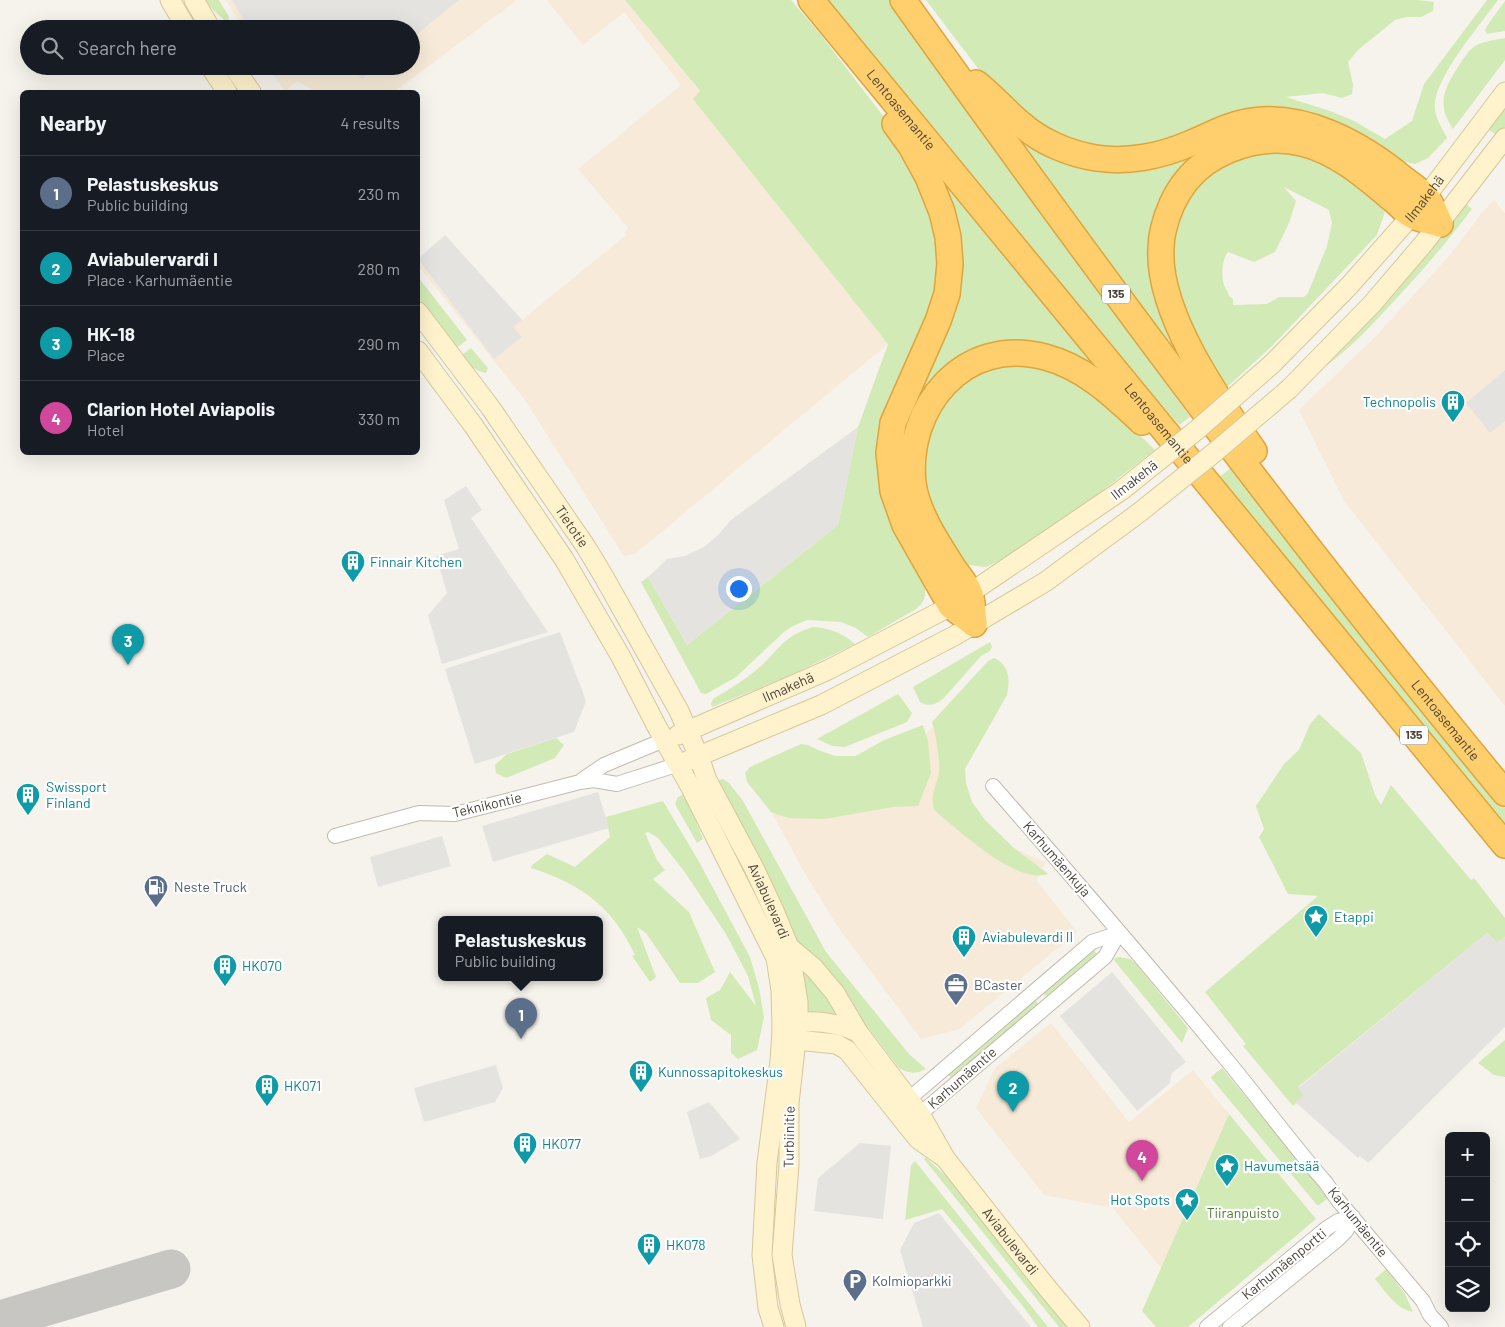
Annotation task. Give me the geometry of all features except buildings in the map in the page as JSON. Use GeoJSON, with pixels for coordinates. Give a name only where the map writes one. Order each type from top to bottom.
{"type":"FeatureCollection","features":[{"type":"Feature","properties":{"kind":"highway","name":"Lentoasemantie"},"geometry":{"type":"LineString","coordinates":[[811,0],[1505,845]]}},
{"type":"Feature","properties":{"kind":"highway","name":"Lentoasemantie"},"geometry":{"type":"LineString","coordinates":[[903,0],[1145,334],[1291,526],[1505,793]]}},
{"type":"Feature","properties":{"kind":"highway"},"geometry":{"type":"LineString","coordinates":[[945,58],[981,86],[1022,126],[1048,142],[1070,152],[1107,160],[1133,158],[1169,152],[1215,132],[1242,123],[1258,120],[1290,122],[1315,128],[1344,140],[1368,153],[1396,173],[1419,206]]}},
{"type":"Feature","properties":{"kind":"highway"},"geometry":{"type":"LineString","coordinates":[[864,65],[879,101],[911,146],[928,178],[942,212],[948,237],[950,264],[947,294],[938,322],[893,422],[889,453],[892,491],[905,525],[960,600],[974,624]]}},
{"type":"Feature","properties":{"kind":"highway"},"geometry":{"type":"LineString","coordinates":[[1291,526],[1261,463],[1232,420],[1196,360],[1167,294],[1162,273],[1160,249],[1168,214],[1176,196],[1201,166],[1216,155],[1249,143],[1266,140],[1286,141],[1303,144],[1328,153],[1419,206],[1440,224]]}},
{"type":"Feature","properties":{"kind":"highway"},"geometry":{"type":"LineString","coordinates":[[960,600],[944,554],[927,523],[914,486],[912,468],[919,426],[926,410],[948,381],[966,367],[993,356],[1012,353],[1044,357],[1062,363],[1095,381],[1144,424],[1179,448]]}},
{"type":"Feature","properties":{"kind":"main road"},"geometry":{"type":"LineString","coordinates":[[170,0],[182,20]]}},
{"type":"Feature","properties":{"kind":"main road"},"geometry":{"type":"LineString","coordinates":[[194,0],[206,20]]}},
{"type":"Feature","properties":{"kind":"main road"},"geometry":{"type":"LineString","coordinates":[[216,75],[226,90]]}},
{"type":"Feature","properties":{"kind":"main road"},"geometry":{"type":"LineString","coordinates":[[240,75],[250,90]]}},
{"type":"Feature","properties":{"kind":"main road","name":"Ilmakehä"},"geometry":{"type":"LineString","coordinates":[[664,740],[828,670],[960,600],[1122,490],[1198,429],[1272,364],[1349,286],[1419,206],[1505,92]]}},
{"type":"Feature","properties":{"kind":"main road","name":"Ilmakehä"},"geometry":{"type":"LineString","coordinates":[[679,764],[820,706],[974,624],[1045,582],[1140,512],[1289,389],[1372,304],[1440,224],[1505,138]]}},
{"type":"Feature","properties":{"kind":"main road","name":"Tietotie"},"geometry":{"type":"LineString","coordinates":[[420,315],[490,407],[586,547],[679,711],[699,756]]}},
{"type":"Feature","properties":{"kind":"main road","name":"Tietotie"},"geometry":{"type":"LineString","coordinates":[[420,354],[474,425],[564,559],[621,657],[664,740],[679,764]]}},
{"type":"Feature","properties":{"kind":"main road","name":"Aviabulevardi"},"geometry":{"type":"LineString","coordinates":[[699,756],[711,790],[754,868],[776,913],[789,947],[814,968],[835,992],[858,1032],[910,1098],[945,1158],[1078,1326]]}},
{"type":"Feature","properties":{"kind":"main road","name":"Aviabulevardi"},"geometry":{"type":"LineString","coordinates":[[679,764],[776,958],[781,990],[792,1031],[836,1044],[847,1050],[918,1139],[945,1158]]}},
{"type":"Feature","properties":{"kind":"main road","name":"Turbiinitie"},"geometry":{"type":"LineString","coordinates":[[789,947],[798,1002],[792,1031],[789,1165],[782,1255],[796,1327]]}},
{"type":"Feature","properties":{"kind":"main road"},"geometry":{"type":"LineString","coordinates":[[792,1031],[814,1022],[845,1026],[858,1032]]}},
{"type":"Feature","properties":{"kind":"main road","name":"Turbiinitie"},"geometry":{"type":"LineString","coordinates":[[774,1327],[768,1308],[762,1255],[762,1233],[767,1163],[780,1062],[792,1031]]}},
{"type":"Feature","properties":{"kind":"street","name":"Teknikontie"},"geometry":{"type":"LineString","coordinates":[[580,782],[604,765],[664,740]]}},
{"type":"Feature","properties":{"kind":"street","name":"Teknikontie"},"geometry":{"type":"LineString","coordinates":[[335,836],[419,814],[455,814],[580,782],[594,780],[617,784],[679,764]]}},
{"type":"Feature","properties":{"kind":"street","name":"Karhumäenkuja"},"geometry":{"type":"LineString","coordinates":[[994,786],[1119,933]]}},
{"type":"Feature","properties":{"kind":"street","name":"Karhumäentie"},"geometry":{"type":"LineString","coordinates":[[900,1118],[910,1098],[1092,942],[1119,933]]}},
{"type":"Feature","properties":{"kind":"street","name":"Karhumäentie"},"geometry":{"type":"LineString","coordinates":[[900,1118],[920,1114],[1104,957],[1119,933]]}},
{"type":"Feature","properties":{"kind":"street","name":"Karhumäentie"},"geometry":{"type":"LineString","coordinates":[[1119,933],[1226,1058],[1423,1301],[1430,1315],[1441,1327]]}},
{"type":"Feature","properties":{"kind":"street","name":"Karhumäenportti"},"geometry":{"type":"LineString","coordinates":[[1207,1327],[1328,1228],[1338,1221],[1353,1217]]}},
{"type":"Feature","properties":{"kind":"street","name":"Karhumäenportti"},"geometry":{"type":"LineString","coordinates":[[1230,1327],[1337,1240],[1346,1230],[1353,1217]]}},
{"type":"Feature","properties":{"kind":"shaded area"},"geometry":{"type":"Polygon","coordinates":[[[226,0],[517,0],[420,73],[420,20],[238,20],[226,0]]]}},
{"type":"Feature","properties":{"kind":"shaded area"},"geometry":{"type":"Polygon","coordinates":[[[232,0],[459,0],[420,32],[420,20],[244,20],[232,0]]]}},
{"type":"Feature","properties":{"kind":"shaded area"},"geometry":{"type":"Polygon","coordinates":[[[547,0],[625,0],[700,92],[693,98],[888,344],[635,554],[624,556],[525,400],[420,268],[420,257],[445,235],[522,320],[626,235],[624,232],[628,228],[578,169],[681,85],[624,12],[583,45],[547,0]]]}},
{"type":"Feature","properties":{"kind":"shaded area"},"geometry":{"type":"Polygon","coordinates":[[[274,75],[417,75],[397,90],[313,90],[297,81],[287,90],[284,90],[274,75]]]}},
{"type":"Feature","properties":{"kind":"shaded area"},"geometry":{"type":"Polygon","coordinates":[[[359,75],[367,75],[362,79],[359,75]]]}},
{"type":"Feature","properties":{"kind":"shaded area"},"geometry":{"type":"Polygon","coordinates":[[[1494,200],[1505,213],[1505,706],[1344,501],[1299,410],[1377,335],[1449,256],[1494,200]]]}},
{"type":"Feature","properties":{"kind":"shaded area"},"geometry":{"type":"Polygon","coordinates":[[[445,235],[522,320],[513,327],[522,337],[494,359],[420,262],[420,257],[445,235]]]}},
{"type":"Feature","properties":{"kind":"shaded area"},"geometry":{"type":"Polygon","coordinates":[[[1505,370],[1505,421],[1490,433],[1466,403],[1505,370]]]}},
{"type":"Feature","properties":{"kind":"shaded area"},"geometry":{"type":"Polygon","coordinates":[[[858,427],[838,525],[687,645],[648,577],[667,559],[685,556],[704,547],[731,520],[858,427]]]}},
{"type":"Feature","properties":{"kind":"shaded area"},"geometry":{"type":"Polygon","coordinates":[[[466,486],[482,510],[471,518],[548,632],[442,664],[428,615],[447,593],[436,556],[459,549],[444,500],[466,486]]]}},
{"type":"Feature","properties":{"kind":"shaded area"},"geometry":{"type":"Polygon","coordinates":[[[560,632],[586,701],[574,732],[475,764],[445,669],[560,632]]]}},
{"type":"Feature","properties":{"kind":"shaded area"},"geometry":{"type":"Polygon","coordinates":[[[993,664],[956,783],[998,840],[1046,863],[1036,880],[1077,932],[960,1029],[921,1039],[838,927],[804,872],[758,787],[921,739],[993,664]]]}},
{"type":"Feature","properties":{"kind":"shaded area"},"geometry":{"type":"Polygon","coordinates":[[[598,792],[609,828],[493,862],[482,826],[598,792]]]}},
{"type":"Feature","properties":{"kind":"shaded area"},"geometry":{"type":"Polygon","coordinates":[[[442,836],[451,866],[378,887],[370,857],[442,836]]]}},
{"type":"Feature","properties":{"kind":"shaded area"},"geometry":{"type":"Polygon","coordinates":[[[1487,933],[1497,943],[1505,937],[1505,1027],[1368,1163],[1360,1156],[1358,1158],[1295,1102],[1304,1095],[1298,1088],[1487,933]]]}},
{"type":"Feature","properties":{"kind":"shaded area"},"geometry":{"type":"Polygon","coordinates":[[[1112,972],[1186,1062],[1172,1073],[1170,1083],[1137,1111],[1060,1016],[1112,972]]]}},
{"type":"Feature","properties":{"kind":"shaded area"},"geometry":{"type":"Polygon","coordinates":[[[1051,1023],[1129,1122],[1193,1070],[1229,1114],[1161,1268],[1113,1208],[1044,1195],[976,1108],[995,1068],[1051,1023]]]}},
{"type":"Feature","properties":{"kind":"shaded area"},"geometry":{"type":"Polygon","coordinates":[[[496,1065],[503,1088],[495,1102],[424,1122],[414,1088],[496,1065]]]}},
{"type":"Feature","properties":{"kind":"shaded area"},"geometry":{"type":"Polygon","coordinates":[[[709,1102],[740,1139],[711,1156],[700,1159],[687,1112],[709,1102]]]}},
{"type":"Feature","properties":{"kind":"shaded area"},"geometry":{"type":"Polygon","coordinates":[[[860,1143],[891,1146],[883,1219],[814,1211],[818,1178],[860,1143]]]}},
{"type":"Feature","properties":{"kind":"shaded area"},"geometry":{"type":"Polygon","coordinates":[[[939,1213],[1031,1327],[923,1327],[900,1250],[914,1223],[939,1213]]]}},
{"type":"Feature","properties":{"kind":"green space"},"geometry":{"type":"Polygon","coordinates":[[[203,0],[219,0],[229,17],[228,20],[224,20],[203,0]]]}},
{"type":"Feature","properties":{"kind":"green space"},"geometry":{"type":"Polygon","coordinates":[[[625,0],[791,0],[821,35],[893,129],[932,203],[940,283],[884,496],[925,589],[924,600],[916,609],[868,637],[856,628],[841,622],[807,620],[793,626],[785,631],[736,677],[706,694],[701,693],[641,582],[648,577],[687,645],[838,525],[858,427],[888,344],[693,99],[700,91],[625,0]]]}},
{"type":"Feature","properties":{"kind":"green space"},"geometry":{"type":"Polygon","coordinates":[[[825,0],[894,0],[1049,222],[1190,417],[1179,425],[1044,269],[825,0]]]}},
{"type":"Feature","properties":{"kind":"green space"},"geometry":{"type":"Polygon","coordinates":[[[926,0],[1419,0],[1434,2],[1433,11],[1421,17],[1407,17],[1395,20],[1358,50],[1348,62],[1353,85],[1352,94],[1342,98],[1323,93],[1286,97],[1354,121],[1385,139],[1412,121],[1424,84],[1487,0],[1498,0],[1459,53],[1441,84],[1436,98],[1435,110],[1438,121],[1447,138],[1428,158],[1415,164],[1393,159],[1335,126],[1138,152],[1060,141],[999,96],[926,0]]]}},
{"type":"Feature","properties":{"kind":"green space"},"geometry":{"type":"Polygon","coordinates":[[[1505,1],[1505,31],[1487,34],[1485,30],[1487,26],[1505,1]]]}},
{"type":"Feature","properties":{"kind":"green space"},"geometry":{"type":"Polygon","coordinates":[[[1505,38],[1505,60],[1453,129],[1445,112],[1444,104],[1444,96],[1450,81],[1470,50],[1475,46],[1505,38]]]}},
{"type":"Feature","properties":{"kind":"green space"},"geometry":{"type":"Polygon","coordinates":[[[1505,107],[1505,127],[1498,136],[1489,130],[1505,107]]]}},
{"type":"Feature","properties":{"kind":"green space"},"geometry":{"type":"Polygon","coordinates":[[[1005,120],[1058,158],[1240,140],[1155,233],[1209,402],[1005,120]]]}},
{"type":"Feature","properties":{"kind":"green space"},"geometry":{"type":"Polygon","coordinates":[[[923,148],[1119,391],[991,348],[908,436],[897,458],[899,437],[952,309],[923,148]]]}},
{"type":"Feature","properties":{"kind":"green space"},"geometry":{"type":"Polygon","coordinates":[[[1269,150],[1297,152],[1339,171],[1379,202],[1385,212],[1377,235],[1272,346],[1224,390],[1196,343],[1170,265],[1173,232],[1186,199],[1207,173],[1235,157],[1269,150]],[[1284,187],[1296,201],[1289,223],[1275,252],[1254,262],[1228,252],[1224,259],[1223,281],[1229,296],[1233,299],[1233,305],[1267,304],[1279,297],[1304,297],[1308,293],[1327,246],[1332,223],[1329,210],[1284,187]]]}},
{"type":"Feature","properties":{"kind":"green space"},"geometry":{"type":"Polygon","coordinates":[[[1466,204],[1472,209],[1425,267],[1360,336],[1322,369],[1407,277],[1466,204]]]}},
{"type":"Feature","properties":{"kind":"green space"},"geometry":{"type":"Polygon","coordinates":[[[420,280],[467,340],[455,349],[420,302],[420,280]]]}},
{"type":"Feature","properties":{"kind":"green space"},"geometry":{"type":"Polygon","coordinates":[[[471,348],[488,368],[486,373],[475,369],[462,355],[471,348]]]}},
{"type":"Feature","properties":{"kind":"green space"},"geometry":{"type":"Polygon","coordinates":[[[1040,364],[1077,381],[1104,401],[1155,450],[1085,504],[1008,557],[986,567],[968,565],[937,525],[921,487],[931,419],[950,392],[975,376],[993,367],[1040,364]]]}},
{"type":"Feature","properties":{"kind":"green space"},"geometry":{"type":"Polygon","coordinates":[[[1232,467],[1354,624],[1505,808],[1505,833],[1217,479],[1232,467]]]}},
{"type":"Feature","properties":{"kind":"green space"},"geometry":{"type":"Polygon","coordinates":[[[813,627],[836,632],[855,644],[787,677],[712,707],[713,699],[755,671],[789,638],[813,627]]]}},
{"type":"Feature","properties":{"kind":"green space"},"geometry":{"type":"Polygon","coordinates":[[[990,642],[992,647],[990,651],[981,656],[943,699],[932,705],[920,702],[913,687],[990,642]]]}},
{"type":"Feature","properties":{"kind":"green space"},"geometry":{"type":"Polygon","coordinates":[[[994,658],[1003,665],[1008,674],[1007,695],[965,769],[966,783],[972,802],[985,820],[1015,849],[1048,874],[1035,875],[1020,871],[988,854],[935,811],[933,805],[939,768],[932,722],[988,661],[994,658]]]}},
{"type":"Feature","properties":{"kind":"green space"},"geometry":{"type":"Polygon","coordinates":[[[898,694],[912,713],[907,722],[845,747],[832,746],[817,739],[898,694]]]}},
{"type":"Feature","properties":{"kind":"green space"},"geometry":{"type":"Polygon","coordinates":[[[1319,714],[1361,753],[1375,795],[1381,805],[1391,785],[1471,880],[1474,878],[1505,918],[1505,937],[1497,943],[1487,933],[1298,1087],[1304,1095],[1293,1106],[1243,1046],[1246,1044],[1205,992],[1318,896],[1288,894],[1259,837],[1264,829],[1256,806],[1284,764],[1299,750],[1310,724],[1319,714]]]}},
{"type":"Feature","properties":{"kind":"green space"},"geometry":{"type":"Polygon","coordinates":[[[923,725],[928,741],[931,773],[918,806],[893,807],[824,819],[788,818],[771,812],[747,782],[745,773],[750,767],[801,744],[835,756],[856,756],[884,740],[923,725]]]}},
{"type":"Feature","properties":{"kind":"green space"},"geometry":{"type":"Polygon","coordinates":[[[556,738],[564,745],[555,758],[506,778],[496,773],[495,765],[507,754],[556,738]]]}},
{"type":"Feature","properties":{"kind":"green space"},"geometry":{"type":"Polygon","coordinates":[[[723,779],[729,783],[743,801],[826,952],[909,1054],[926,1069],[912,1073],[899,1068],[830,978],[796,944],[717,784],[723,779]]]}},
{"type":"Feature","properties":{"kind":"green space"},"geometry":{"type":"Polygon","coordinates":[[[685,794],[703,839],[697,843],[675,804],[678,797],[685,794]]]}},
{"type":"Feature","properties":{"kind":"green space"},"geometry":{"type":"Polygon","coordinates":[[[663,801],[698,860],[750,957],[759,988],[764,1017],[757,1050],[738,1059],[731,1053],[731,1035],[711,1020],[706,998],[720,990],[730,972],[756,1006],[748,976],[726,934],[684,871],[658,838],[648,832],[645,833],[657,860],[665,870],[653,879],[689,912],[715,972],[698,983],[680,983],[646,933],[637,927],[656,977],[650,982],[632,956],[635,955],[626,938],[605,910],[593,899],[565,881],[531,868],[532,865],[547,854],[575,867],[610,837],[606,817],[663,801]]]}},
{"type":"Feature","properties":{"kind":"green space"},"geometry":{"type":"Polygon","coordinates":[[[1093,949],[1098,956],[1048,998],[1042,992],[1093,949]]]}},
{"type":"Feature","properties":{"kind":"green space"},"geometry":{"type":"Polygon","coordinates":[[[1119,957],[1130,959],[1136,964],[1188,1028],[1182,1043],[1113,959],[1119,957]]]}},
{"type":"Feature","properties":{"kind":"green space"},"geometry":{"type":"Polygon","coordinates":[[[801,966],[843,1016],[807,1017],[801,966]]]}},
{"type":"Feature","properties":{"kind":"green space"},"geometry":{"type":"Polygon","coordinates":[[[1034,998],[1039,1005],[951,1078],[946,1072],[1034,998]]]}},
{"type":"Feature","properties":{"kind":"green space"},"geometry":{"type":"Polygon","coordinates":[[[1505,1040],[1505,1077],[1494,1075],[1478,1063],[1505,1040]]]}},
{"type":"Feature","properties":{"kind":"green space"},"geometry":{"type":"Polygon","coordinates":[[[1222,1068],[1325,1193],[1327,1199],[1317,1205],[1211,1078],[1222,1068]]]}},
{"type":"Feature","properties":{"kind":"green space","name":"Tiiranpuisto"},"geometry":{"type":"Polygon","coordinates":[[[1229,1114],[1316,1219],[1188,1327],[1156,1327],[1142,1311],[1229,1114]]]}},
{"type":"Feature","properties":{"kind":"green space"},"geometry":{"type":"Polygon","coordinates":[[[925,1157],[961,1192],[1068,1327],[1059,1327],[924,1159],[925,1157]]]}},
{"type":"Feature","properties":{"kind":"green space"},"geometry":{"type":"Polygon","coordinates":[[[915,1161],[1048,1327],[1038,1327],[942,1209],[905,1220],[911,1165],[915,1161]]]}},
{"type":"Feature","properties":{"kind":"green space"},"geometry":{"type":"Polygon","coordinates":[[[1386,1269],[1405,1294],[1413,1312],[1396,1304],[1375,1279],[1386,1269]]]}},
{"type":"Feature","properties":{"kind":"taxiway"},"geometry":{"type":"LineString","coordinates":[[0,1320],[171,1269]]}},
{"type":"Feature","properties":{"kind":"place","name":"Technopolis"},"geometry":{"type":"Point","coordinates":[1453,423]}},
{"type":"Feature","properties":{"kind":"place","name":"Finnair Kitchen"},"geometry":{"type":"Point","coordinates":[353,583]}},
{"type":"Feature","properties":{"kind":"place","name":"HK-18"},"geometry":{"type":"Point","coordinates":[128,665]}},
{"type":"Feature","properties":{"kind":"place","name":"Swissport Finland"},"geometry":{"type":"Point","coordinates":[28,816]}},
{"type":"Feature","properties":{"kind":"place","name":"Neste Truck"},"geometry":{"type":"Point","coordinates":[156,908]}},
{"type":"Feature","properties":{"kind":"place","name":"Etappi"},"geometry":{"type":"Point","coordinates":[1316,938]}},
{"type":"Feature","properties":{"kind":"place","name":"Aviabulevardi II"},"geometry":{"type":"Point","coordinates":[964,958]}},
{"type":"Feature","properties":{"kind":"place","name":"HK070"},"geometry":{"type":"Point","coordinates":[225,987]}},
{"type":"Feature","properties":{"kind":"place","name":"BCaster"},"geometry":{"type":"Point","coordinates":[956,1006]}},
{"type":"Feature","properties":{"kind":"place","name":"Pelastuskeskus"},"geometry":{"type":"Point","coordinates":[521,1039]}},
{"type":"Feature","properties":{"kind":"place","name":"Kunnossapitokeskus"},"geometry":{"type":"Point","coordinates":[641,1093]}},
{"type":"Feature","properties":{"kind":"place","name":"HK071"},"geometry":{"type":"Point","coordinates":[267,1107]}},
{"type":"Feature","properties":{"kind":"place","name":"Aviabulervardi I"},"geometry":{"type":"Point","coordinates":[1013,1112]}},
{"type":"Feature","properties":{"kind":"place","name":"HK077"},"geometry":{"type":"Point","coordinates":[525,1165]}},
{"type":"Feature","properties":{"kind":"place","name":"Clarion Hotel Aviapolis"},"geometry":{"type":"Point","coordinates":[1142,1181]}},
{"type":"Feature","properties":{"kind":"place","name":"Havumetsää"},"geometry":{"type":"Point","coordinates":[1227,1187]}},
{"type":"Feature","properties":{"kind":"place","name":"Hot Spots"},"geometry":{"type":"Point","coordinates":[1187,1221]}},
{"type":"Feature","properties":{"kind":"place","name":"HK078"},"geometry":{"type":"Point","coordinates":[649,1266]}},
{"type":"Feature","properties":{"kind":"place","name":"Kolmioparkki"},"geometry":{"type":"Point","coordinates":[855,1302]}}]}
